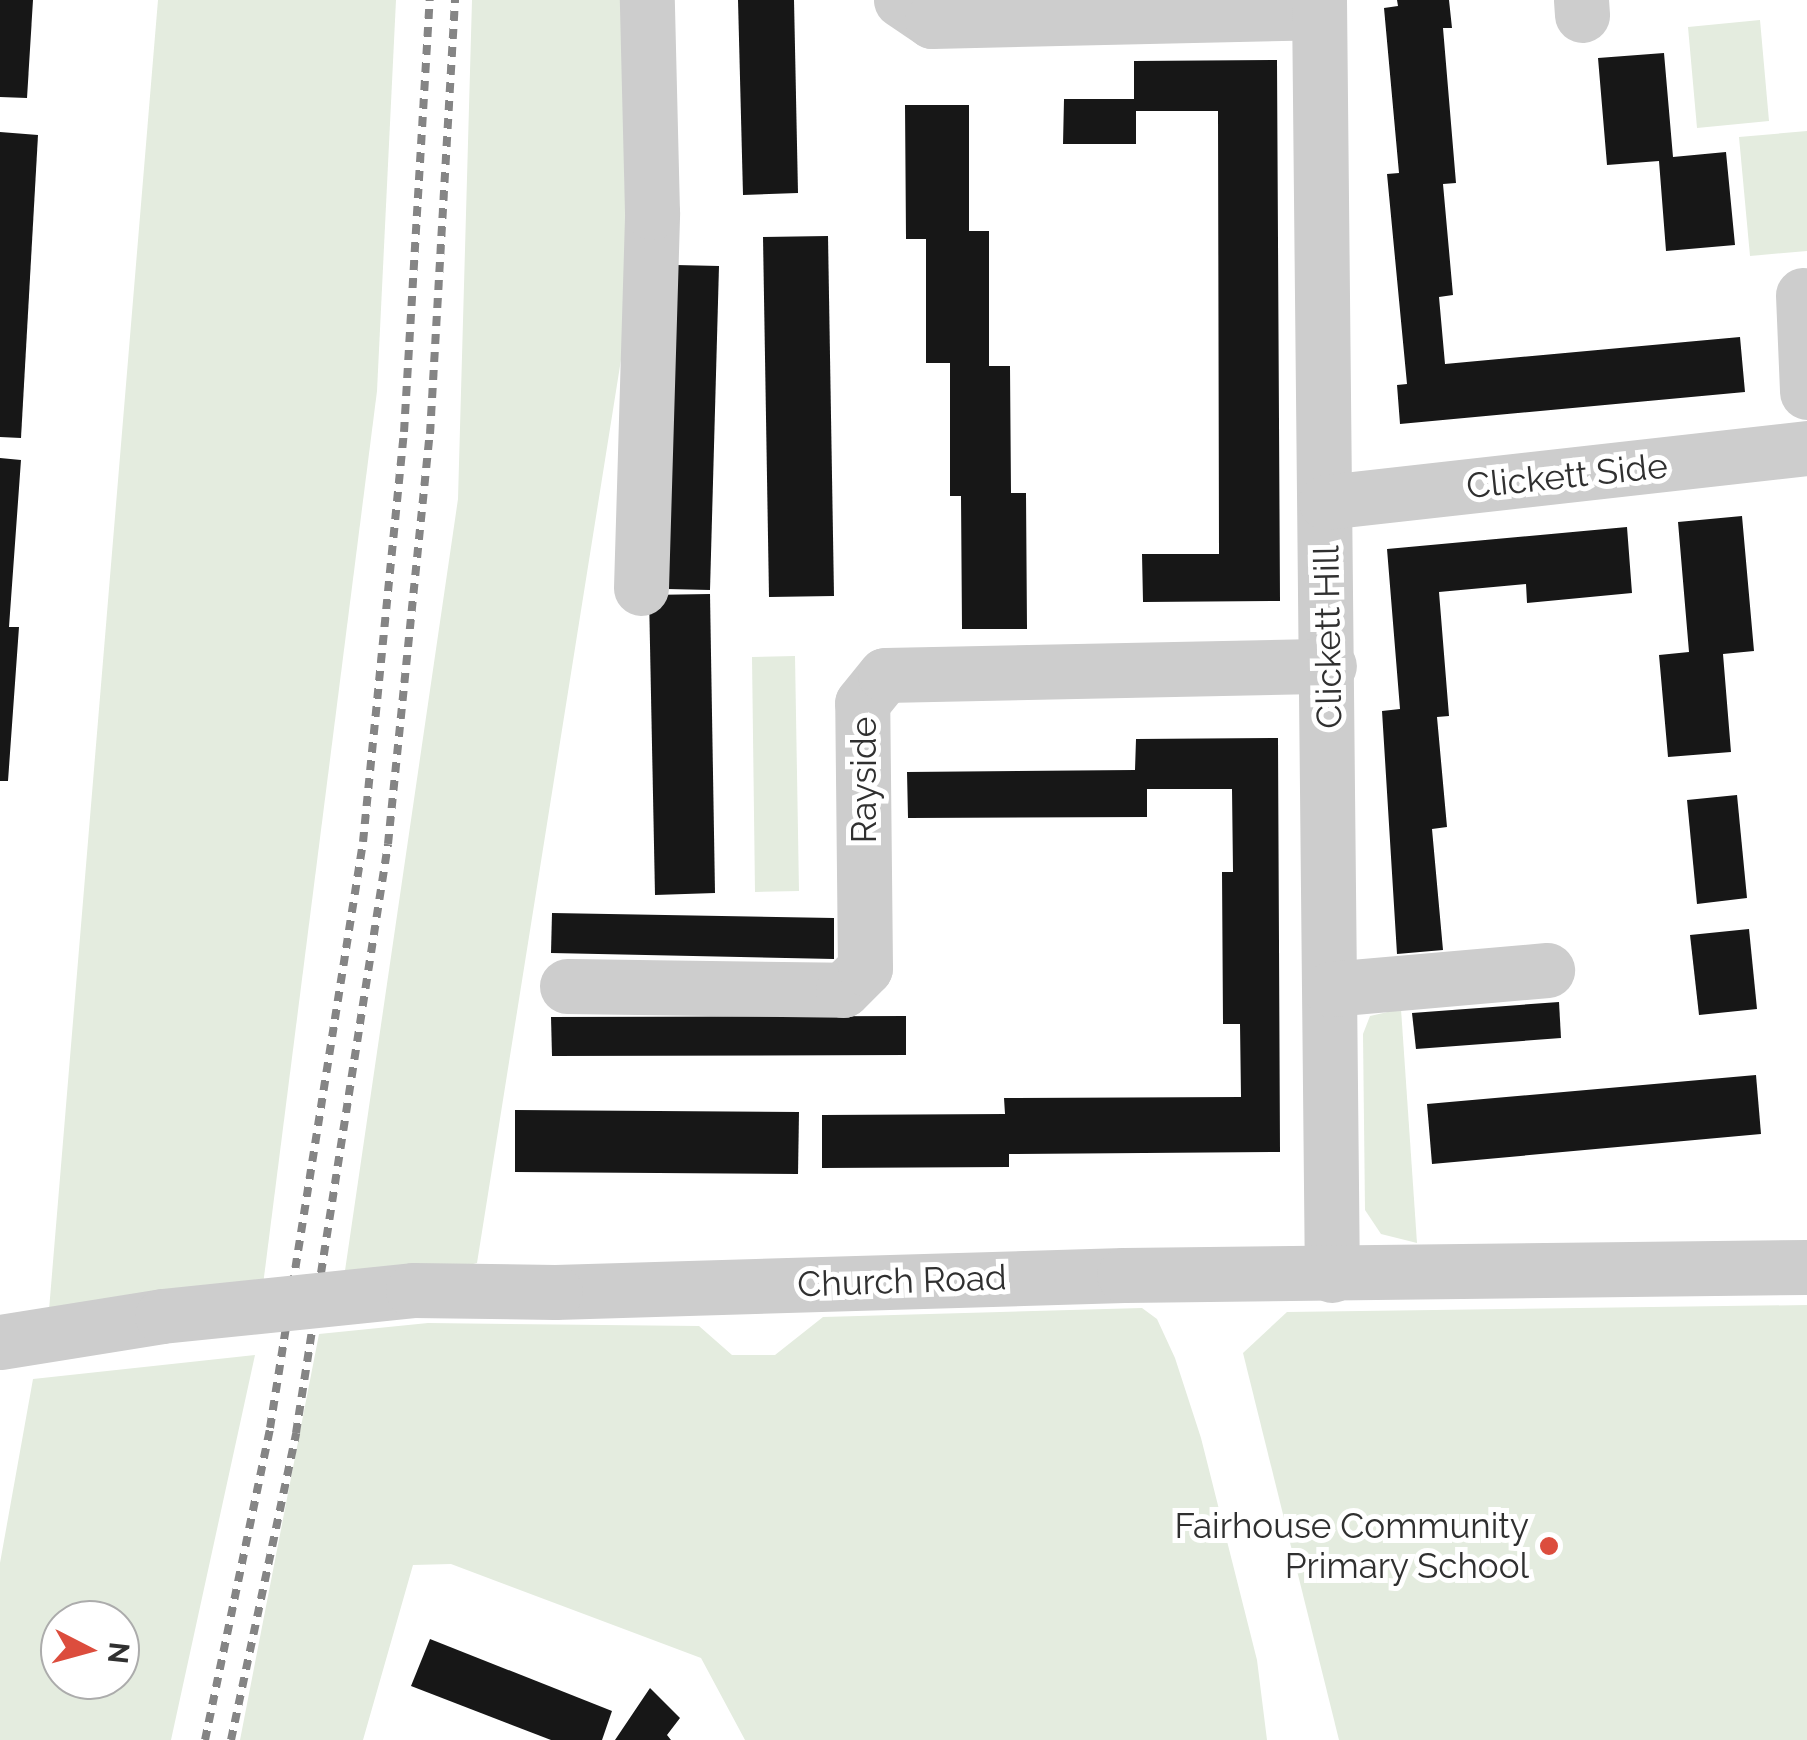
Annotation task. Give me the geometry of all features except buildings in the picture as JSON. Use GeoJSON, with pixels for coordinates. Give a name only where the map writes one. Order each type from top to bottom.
{"type":"FeatureCollection","features":[{"type":"Feature","properties":{"kind":"street"},"geometry":{"type":"LineString","coordinates":[[641,588],[652,212],[647,0]]}},
{"type":"Feature","properties":{"kind":"street"},"geometry":{"type":"LineString","coordinates":[[901,0],[932,22],[1319,6]]}},
{"type":"Feature","properties":{"kind":"street","name":"Clickett Hill"},"geometry":{"type":"LineString","coordinates":[[1319,6],[1329,666],[1332,1274]]}},
{"type":"Feature","properties":{"kind":"street"},"geometry":{"type":"LineString","coordinates":[[1803,295],[1807,392]]}},
{"type":"Feature","properties":{"kind":"street","name":"Clickett Side"},"geometry":{"type":"LineString","coordinates":[[1326,502],[1807,448]]}},
{"type":"Feature","properties":{"kind":"street","name":"Rayside"},"geometry":{"type":"LineString","coordinates":[[567,986],[843,990],[866,968],[862,703],[885,675],[1329,666]]}},
{"type":"Feature","properties":{"kind":"street"},"geometry":{"type":"LineString","coordinates":[[1330,988],[1546,970]]}},
{"type":"Feature","properties":{"kind":"street","name":"Church Road"},"geometry":{"type":"LineString","coordinates":[[0,1342],[162,1316],[413,1290],[554,1292],[1807,1267]]}},
{"type":"Feature","properties":{"kind":"shaded area"},"geometry":{"type":"Polygon","coordinates":[[[158,0],[396,0],[377,391],[263,1285],[49,1310],[158,0]]]}},
{"type":"Feature","properties":{"kind":"shaded area"},"geometry":{"type":"Polygon","coordinates":[[[472,0],[622,0],[627,322],[477,1263],[341,1298],[458,499],[472,0]]]}},
{"type":"Feature","properties":{"kind":"shaded area"},"geometry":{"type":"Polygon","coordinates":[[[1760,20],[1769,121],[1697,128],[1688,27],[1760,20]]]}},
{"type":"Feature","properties":{"kind":"shaded area"},"geometry":{"type":"Polygon","coordinates":[[[1807,131],[1807,251],[1750,256],[1739,137],[1807,131]]]}},
{"type":"Feature","properties":{"kind":"shaded area"},"geometry":{"type":"Polygon","coordinates":[[[795,656],[799,891],[755,892],[752,657],[795,656]]]}},
{"type":"Feature","properties":{"kind":"shaded area"},"geometry":{"type":"Polygon","coordinates":[[[1401,1009],[1417,1243],[1381,1234],[1365,1210],[1363,1034],[1370,1016],[1401,1009]]]}},
{"type":"Feature","properties":{"kind":"shaded area","name":"Fairhouse Community Primary School"},"geometry":{"type":"Polygon","coordinates":[[[1807,1305],[1807,1740],[1339,1740],[1243,1353],[1287,1312],[1807,1305]]]}},
{"type":"Feature","properties":{"kind":"shaded area"},"geometry":{"type":"Polygon","coordinates":[[[1142,1308],[1157,1319],[1175,1358],[1201,1438],[1257,1660],[1267,1740],[745,1740],[701,1658],[451,1564],[413,1565],[363,1740],[240,1740],[319,1334],[428,1323],[699,1326],[732,1355],[775,1355],[823,1317],[1142,1308]]]}},
{"type":"Feature","properties":{"kind":"shaded area"},"geometry":{"type":"Polygon","coordinates":[[[255,1355],[171,1740],[0,1740],[0,1563],[33,1379],[255,1355]]]}},
{"type":"Feature","properties":{"kind":"railway"},"geometry":{"type":"LineString","coordinates":[[205,1740],[270,1428],[363,842],[404,432],[430,0]]}},
{"type":"Feature","properties":{"kind":"railway"},"geometry":{"type":"LineString","coordinates":[[231,1740],[296,1433],[388,844],[430,434],[455,0]]}},
{"type":"Feature","properties":{"kind":"place","name":"Fairhouse Community Primary School"},"geometry":{"type":"Point","coordinates":[1549,1546]}}]}
